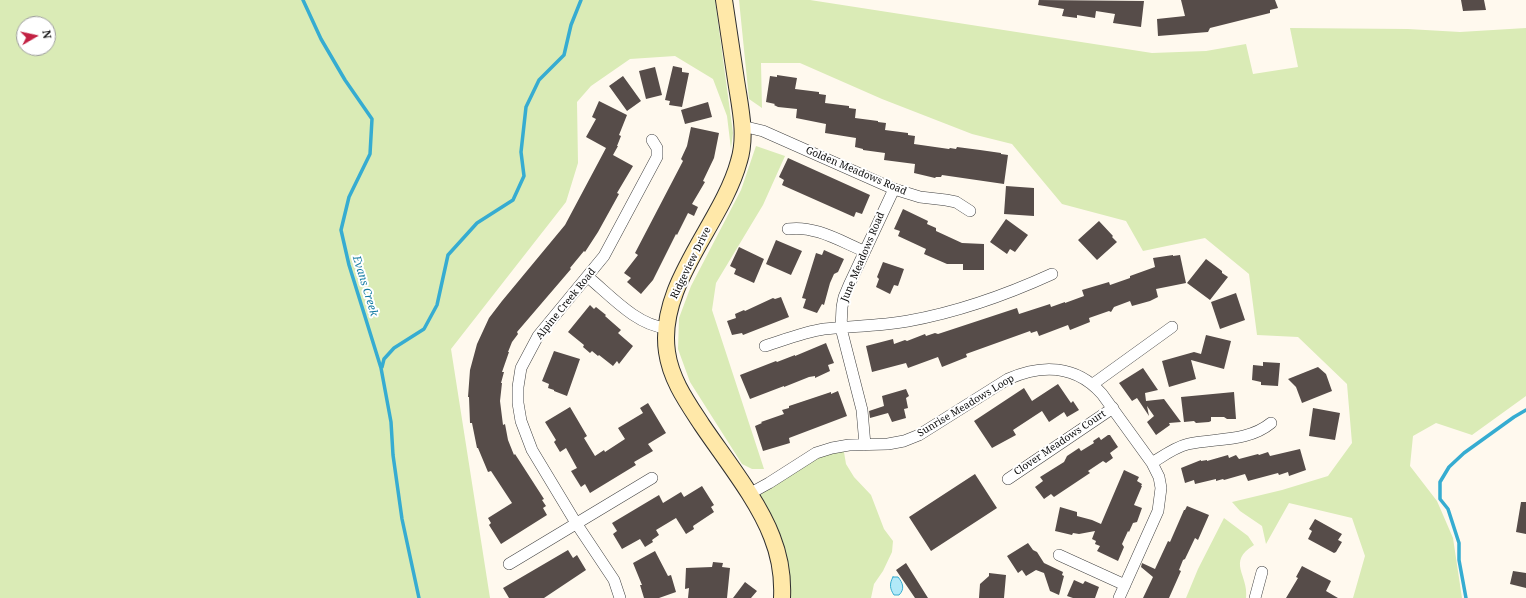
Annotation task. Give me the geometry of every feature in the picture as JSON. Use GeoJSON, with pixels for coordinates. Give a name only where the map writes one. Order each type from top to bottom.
{"type":"FeatureCollection","features":[{"type":"Feature","properties":{"kind":"street","name":"Ridgeview Drive"},"geometry":{"type":"LineString","coordinates":[[724,0],[742,126],[742,150],[736,171],[727,192],[678,285],[670,308],[666,328],[667,353],[677,385],[690,408],[748,494],[768,528],[777,551],[782,580],[782,598]]}},
{"type":"Feature","properties":{"kind":"street","name":"Golden Meadows Road"},"geometry":{"type":"LineString","coordinates":[[742,126],[763,131],[894,189],[920,197],[956,202],[970,211]]}},
{"type":"Feature","properties":{"kind":"street","name":"Alpine Creek Road"},"geometry":{"type":"LineString","coordinates":[[620,598],[614,580],[576,523],[532,450],[521,421],[518,403],[518,387],[521,368],[538,336],[588,277],[610,246],[657,157],[657,148],[652,140]]}},
{"type":"Feature","properties":{"kind":"street","name":"June Meadows Road"},"geometry":{"type":"LineString","coordinates":[[865,445],[862,410],[841,328],[842,307],[844,296],[894,189]]}},
{"type":"Feature","properties":{"kind":"street"},"geometry":{"type":"LineString","coordinates":[[788,229],[798,227],[815,231],[864,251]]}},
{"type":"Feature","properties":{"kind":"street"},"geometry":{"type":"LineString","coordinates":[[765,346],[803,334],[822,330],[889,324],[964,308],[1013,292],[1052,274]]}},
{"type":"Feature","properties":{"kind":"street"},"geometry":{"type":"LineString","coordinates":[[588,277],[638,318],[649,324],[666,328]]}},
{"type":"Feature","properties":{"kind":"street"},"geometry":{"type":"LineString","coordinates":[[1093,384],[1172,327]]}},
{"type":"Feature","properties":{"kind":"street","name":"Sunrise Meadows Loop"},"geometry":{"type":"LineString","coordinates":[[748,494],[769,483],[816,453],[849,445],[888,444],[904,441],[919,434],[1008,379],[1034,370],[1051,369],[1065,372],[1093,384],[1113,408],[1152,463],[1159,477],[1161,488],[1158,511],[1119,598]]}},
{"type":"Feature","properties":{"kind":"street","name":"Clover Meadows Court"},"geometry":{"type":"LineString","coordinates":[[1008,479],[1113,408]]}},
{"type":"Feature","properties":{"kind":"street"},"geometry":{"type":"LineString","coordinates":[[1152,463],[1170,452],[1187,445],[1245,437],[1263,430],[1271,424]]}},
{"type":"Feature","properties":{"kind":"street"},"geometry":{"type":"LineString","coordinates":[[509,564],[652,478]]}},
{"type":"Feature","properties":{"kind":"street"},"geometry":{"type":"LineString","coordinates":[[1059,555],[1125,585]]}},
{"type":"Feature","properties":{"kind":"street"},"geometry":{"type":"LineString","coordinates":[[1255,598],[1262,572]]}},
{"type":"Feature","properties":{"kind":"green space"},"geometry":{"type":"Polygon","coordinates":[[[0,0],[715,0],[733,133],[731,149],[727,116],[713,79],[675,56],[630,59],[591,86],[577,102],[578,163],[566,202],[451,349],[490,598],[0,598],[0,0]]]}},
{"type":"Feature","properties":{"kind":"green space"},"geometry":{"type":"Polygon","coordinates":[[[739,0],[810,0],[1152,53],[1206,51],[1246,44],[1253,74],[1298,67],[1290,28],[1408,29],[1460,32],[1526,28],[1526,396],[1472,435],[1436,423],[1413,436],[1410,466],[1437,501],[1453,538],[1462,598],[1353,598],[1365,556],[1352,518],[1289,503],[1266,544],[1262,526],[1240,511],[1232,502],[1282,490],[1328,476],[1352,443],[1347,384],[1298,337],[1257,335],[1249,274],[1205,238],[1143,251],[1126,221],[1062,204],[1012,144],[972,134],[882,99],[800,63],[761,63],[762,108],[749,99],[739,0]]]}},
{"type":"Feature","properties":{"kind":"green space"},"geometry":{"type":"Polygon","coordinates":[[[756,146],[785,156],[763,205],[716,283],[712,310],[764,469],[752,469],[742,464],[690,382],[678,349],[679,318],[691,286],[741,190],[756,146]]]}},
{"type":"Feature","properties":{"kind":"green space"},"geometry":{"type":"Polygon","coordinates":[[[843,446],[846,464],[854,477],[871,495],[884,529],[893,541],[892,552],[883,571],[874,584],[871,598],[782,598],[782,580],[749,494],[802,461],[843,446]]]}},
{"type":"Feature","properties":{"kind":"green space"},"geometry":{"type":"Polygon","coordinates":[[[1224,518],[1248,536],[1254,545],[1241,557],[1240,563],[1245,582],[1246,598],[1186,598],[1198,569],[1224,518]]]}},
{"type":"Feature","properties":{"kind":"water"},"geometry":{"type":"Polygon","coordinates":[[[893,577],[898,577],[902,584],[903,588],[899,595],[894,595],[891,589],[893,577]]]}},
{"type":"Feature","properties":{"kind":"building"},"geometry":{"type":"Polygon","coordinates":[[[1039,0],[1144,1],[1141,27],[1113,23],[1115,14],[1096,11],[1095,18],[1077,15],[1077,18],[1062,16],[1064,9],[1038,5],[1039,0]]]}},
{"type":"Feature","properties":{"kind":"building"},"geometry":{"type":"Polygon","coordinates":[[[1181,0],[1275,0],[1278,8],[1270,10],[1270,13],[1210,28],[1208,32],[1158,36],[1157,19],[1185,16],[1181,0]]]}},
{"type":"Feature","properties":{"kind":"building"},"geometry":{"type":"Polygon","coordinates":[[[1461,0],[1484,0],[1486,10],[1463,11],[1461,0]]]}},
{"type":"Feature","properties":{"kind":"building"},"geometry":{"type":"Polygon","coordinates":[[[673,66],[682,68],[682,72],[689,73],[682,107],[669,105],[670,101],[665,100],[673,66]]]}},
{"type":"Feature","properties":{"kind":"building"},"geometry":{"type":"Polygon","coordinates":[[[655,67],[662,95],[646,99],[639,71],[655,67]]]}},
{"type":"Feature","properties":{"kind":"building"},"geometry":{"type":"Polygon","coordinates":[[[777,75],[797,78],[795,89],[819,92],[819,94],[826,95],[825,103],[849,106],[849,108],[856,109],[855,118],[886,123],[885,130],[908,133],[908,135],[915,136],[914,144],[949,149],[956,149],[957,147],[1008,155],[1004,184],[942,175],[941,177],[935,178],[914,173],[915,164],[884,160],[885,153],[863,150],[855,147],[856,138],[825,133],[826,124],[796,118],[797,109],[778,107],[774,105],[775,104],[766,102],[770,76],[777,77],[777,75]]]}},
{"type":"Feature","properties":{"kind":"building"},"geometry":{"type":"Polygon","coordinates":[[[623,76],[641,101],[627,111],[609,86],[623,76]]]}},
{"type":"Feature","properties":{"kind":"building"},"geometry":{"type":"Polygon","coordinates":[[[599,101],[627,115],[619,135],[621,136],[618,146],[613,155],[633,166],[617,193],[619,194],[598,232],[585,252],[584,251],[570,268],[571,269],[517,332],[518,334],[512,342],[508,352],[502,372],[504,372],[501,383],[500,401],[503,425],[505,424],[508,440],[514,455],[515,454],[544,499],[542,500],[546,506],[543,508],[547,515],[501,544],[489,525],[491,523],[488,518],[512,503],[491,471],[488,472],[477,448],[472,423],[470,423],[468,397],[470,370],[477,344],[489,318],[565,225],[606,148],[586,137],[596,119],[592,117],[599,101]]]}},
{"type":"Feature","properties":{"kind":"building"},"geometry":{"type":"Polygon","coordinates":[[[708,102],[712,117],[685,124],[681,110],[708,102]]]}},
{"type":"Feature","properties":{"kind":"building"},"geometry":{"type":"Polygon","coordinates":[[[691,127],[719,133],[714,158],[703,181],[705,182],[692,204],[698,207],[694,216],[688,213],[653,280],[641,294],[627,282],[631,278],[624,273],[638,255],[635,253],[683,161],[681,159],[687,146],[691,127]]]}},
{"type":"Feature","properties":{"kind":"building"},"geometry":{"type":"Polygon","coordinates":[[[788,158],[870,195],[862,214],[856,212],[854,217],[782,185],[784,180],[779,177],[788,158]]]}},
{"type":"Feature","properties":{"kind":"building"},"geometry":{"type":"Polygon","coordinates":[[[1006,186],[1034,188],[1034,216],[1004,214],[1006,186]]]}},
{"type":"Feature","properties":{"kind":"building"},"geometry":{"type":"Polygon","coordinates":[[[903,209],[928,221],[927,224],[936,228],[936,231],[962,243],[984,244],[984,270],[963,270],[963,264],[947,264],[924,254],[926,249],[898,236],[900,231],[894,229],[903,209]]]}},
{"type":"Feature","properties":{"kind":"building"},"geometry":{"type":"Polygon","coordinates":[[[1006,219],[1028,235],[1015,252],[1010,249],[1007,254],[990,242],[1006,219]]]}},
{"type":"Feature","properties":{"kind":"building"},"geometry":{"type":"Polygon","coordinates":[[[1099,221],[1117,242],[1097,260],[1078,240],[1099,221]]]}},
{"type":"Feature","properties":{"kind":"building"},"geometry":{"type":"Polygon","coordinates":[[[776,240],[802,251],[791,275],[766,264],[776,240]]]}},
{"type":"Feature","properties":{"kind":"building"},"geometry":{"type":"Polygon","coordinates":[[[739,247],[764,259],[754,283],[734,274],[736,269],[730,266],[739,247]]]}},
{"type":"Feature","properties":{"kind":"building"},"geometry":{"type":"Polygon","coordinates":[[[824,250],[844,259],[838,272],[834,274],[830,283],[824,305],[822,304],[817,313],[803,308],[806,299],[802,298],[816,253],[822,255],[824,250]]]}},
{"type":"Feature","properties":{"kind":"building"},"geometry":{"type":"Polygon","coordinates":[[[1180,255],[1186,283],[1156,289],[1158,297],[1150,301],[1132,306],[1130,301],[1114,307],[1111,312],[1109,311],[1089,318],[1090,322],[1070,330],[1068,325],[1039,336],[1037,331],[1031,333],[1030,331],[966,354],[967,357],[942,367],[938,357],[908,368],[906,363],[872,372],[866,346],[893,339],[894,344],[925,334],[926,336],[935,333],[938,334],[1017,308],[1019,314],[1050,304],[1051,307],[1065,303],[1084,296],[1082,290],[1109,282],[1110,285],[1155,267],[1153,258],[1180,255]]]}},
{"type":"Feature","properties":{"kind":"building"},"geometry":{"type":"Polygon","coordinates":[[[1206,259],[1228,277],[1210,300],[1187,283],[1206,259]]]}},
{"type":"Feature","properties":{"kind":"building"},"geometry":{"type":"Polygon","coordinates":[[[883,262],[904,269],[898,286],[894,285],[890,294],[876,287],[879,279],[877,277],[883,262]]]}},
{"type":"Feature","properties":{"kind":"building"},"geometry":{"type":"Polygon","coordinates":[[[1236,293],[1245,320],[1220,329],[1211,302],[1236,293]]]}},
{"type":"Feature","properties":{"kind":"building"},"geometry":{"type":"Polygon","coordinates":[[[781,297],[789,317],[743,335],[742,333],[732,335],[727,321],[736,318],[735,314],[773,298],[775,299],[781,297]]]}},
{"type":"Feature","properties":{"kind":"building"},"geometry":{"type":"Polygon","coordinates":[[[590,305],[594,309],[596,307],[606,315],[605,316],[621,330],[618,333],[633,346],[619,364],[617,361],[613,366],[592,351],[590,353],[583,347],[584,345],[568,332],[590,305]]]}},
{"type":"Feature","properties":{"kind":"building"},"geometry":{"type":"Polygon","coordinates":[[[1206,335],[1231,341],[1224,369],[1191,360],[1196,379],[1169,387],[1162,361],[1194,352],[1201,354],[1206,335]]]}},
{"type":"Feature","properties":{"kind":"building"},"geometry":{"type":"Polygon","coordinates":[[[826,343],[834,363],[828,365],[830,371],[815,378],[815,376],[809,377],[750,399],[740,375],[776,361],[777,362],[795,356],[826,343]]]}},
{"type":"Feature","properties":{"kind":"building"},"geometry":{"type":"Polygon","coordinates":[[[554,351],[580,359],[567,396],[548,388],[549,384],[542,381],[554,351]]]}},
{"type":"Feature","properties":{"kind":"building"},"geometry":{"type":"Polygon","coordinates":[[[1263,362],[1280,363],[1278,386],[1261,385],[1261,382],[1252,380],[1253,365],[1263,366],[1263,362]]]}},
{"type":"Feature","properties":{"kind":"building"},"geometry":{"type":"Polygon","coordinates":[[[1318,367],[1326,374],[1332,391],[1302,403],[1296,387],[1288,379],[1318,367]]]}},
{"type":"Feature","properties":{"kind":"building"},"geometry":{"type":"Polygon","coordinates":[[[1143,368],[1158,390],[1145,393],[1146,401],[1164,399],[1181,422],[1169,423],[1170,425],[1156,435],[1147,422],[1154,416],[1147,406],[1149,416],[1137,398],[1132,401],[1119,383],[1143,368]]]}},
{"type":"Feature","properties":{"kind":"building"},"geometry":{"type":"Polygon","coordinates":[[[1058,384],[1071,403],[1073,401],[1079,410],[1067,417],[1064,412],[1049,422],[1042,411],[1013,430],[1016,435],[992,448],[974,421],[1024,388],[1032,401],[1058,384]]]}},
{"type":"Feature","properties":{"kind":"building"},"geometry":{"type":"Polygon","coordinates":[[[906,389],[909,396],[906,398],[908,408],[904,409],[906,418],[892,422],[888,413],[870,418],[869,411],[884,406],[882,396],[906,389]]]}},
{"type":"Feature","properties":{"kind":"building"},"geometry":{"type":"Polygon","coordinates":[[[838,391],[847,416],[789,438],[790,443],[763,451],[755,426],[762,423],[761,422],[784,414],[782,410],[789,408],[789,406],[838,391]]]}},
{"type":"Feature","properties":{"kind":"building"},"geometry":{"type":"Polygon","coordinates":[[[1234,392],[1236,419],[1211,417],[1211,421],[1209,422],[1184,422],[1181,397],[1234,392]]]}},
{"type":"Feature","properties":{"kind":"building"},"geometry":{"type":"Polygon","coordinates":[[[648,403],[666,433],[648,444],[653,451],[634,462],[636,465],[590,493],[585,484],[581,487],[571,471],[577,468],[566,448],[560,452],[554,442],[556,440],[545,422],[570,407],[587,436],[584,438],[595,456],[604,450],[605,452],[625,439],[618,428],[643,413],[640,408],[648,403]]]}},
{"type":"Feature","properties":{"kind":"building"},"geometry":{"type":"Polygon","coordinates":[[[1313,408],[1340,413],[1335,440],[1309,436],[1313,408]]]}},
{"type":"Feature","properties":{"kind":"building"},"geometry":{"type":"Polygon","coordinates":[[[1110,435],[1118,447],[1110,453],[1113,458],[1106,463],[1103,461],[1088,471],[1090,473],[1054,497],[1051,494],[1044,499],[1035,487],[1043,481],[1040,477],[1064,462],[1067,456],[1079,448],[1081,451],[1094,443],[1093,441],[1099,437],[1101,440],[1110,435]]]}},
{"type":"Feature","properties":{"kind":"building"},"geometry":{"type":"Polygon","coordinates":[[[1300,449],[1306,470],[1289,476],[1288,472],[1279,475],[1278,473],[1248,481],[1245,474],[1224,480],[1216,481],[1216,479],[1195,484],[1194,480],[1185,483],[1181,468],[1201,460],[1207,461],[1228,455],[1229,458],[1236,455],[1239,459],[1268,452],[1270,456],[1300,449]]]}},
{"type":"Feature","properties":{"kind":"building"},"geometry":{"type":"Polygon","coordinates":[[[1124,470],[1139,477],[1137,481],[1142,484],[1142,486],[1134,505],[1142,508],[1137,522],[1133,523],[1122,544],[1124,547],[1118,561],[1097,551],[1100,546],[1095,544],[1096,541],[1092,539],[1095,531],[1079,534],[1073,533],[1072,535],[1055,531],[1060,507],[1077,512],[1077,516],[1101,524],[1124,470]]]}},
{"type":"Feature","properties":{"kind":"building"},"geometry":{"type":"Polygon","coordinates":[[[975,474],[997,508],[931,551],[909,517],[975,474]]]}},
{"type":"Feature","properties":{"kind":"building"},"geometry":{"type":"Polygon","coordinates":[[[702,486],[714,505],[711,507],[714,512],[693,526],[694,529],[686,534],[676,518],[656,530],[659,535],[652,540],[653,542],[645,547],[640,539],[622,549],[613,534],[617,531],[612,523],[659,495],[663,503],[681,492],[684,497],[702,486]]]}},
{"type":"Feature","properties":{"kind":"building"},"geometry":{"type":"Polygon","coordinates":[[[1521,502],[1526,502],[1526,534],[1516,532],[1521,502]]]}},
{"type":"Feature","properties":{"kind":"building"},"geometry":{"type":"Polygon","coordinates":[[[1187,506],[1209,515],[1198,540],[1195,538],[1185,559],[1183,560],[1179,570],[1181,571],[1169,598],[1143,598],[1153,577],[1141,567],[1142,563],[1155,569],[1187,506]]]}},
{"type":"Feature","properties":{"kind":"building"},"geometry":{"type":"Polygon","coordinates":[[[1315,519],[1342,534],[1338,540],[1342,542],[1336,552],[1334,553],[1308,539],[1312,531],[1309,529],[1315,519]]]}},
{"type":"Feature","properties":{"kind":"building"},"geometry":{"type":"Polygon","coordinates":[[[1028,543],[1033,550],[1037,552],[1044,563],[1063,572],[1062,575],[1064,576],[1059,595],[1050,591],[1044,573],[1036,570],[1026,576],[1022,570],[1018,573],[1007,556],[1028,543]]]}},
{"type":"Feature","properties":{"kind":"building"},"geometry":{"type":"Polygon","coordinates":[[[568,550],[573,558],[577,555],[586,570],[544,598],[509,598],[503,588],[568,550]]]}},
{"type":"Feature","properties":{"kind":"building"},"geometry":{"type":"Polygon","coordinates":[[[655,551],[668,576],[671,575],[676,592],[659,598],[644,598],[640,585],[642,585],[633,563],[655,551]]]}},
{"type":"Feature","properties":{"kind":"building"},"geometry":{"type":"Polygon","coordinates":[[[713,562],[723,563],[722,567],[730,568],[727,598],[688,598],[689,588],[685,589],[686,568],[712,567],[713,562]]]}},
{"type":"Feature","properties":{"kind":"building"},"geometry":{"type":"Polygon","coordinates":[[[906,563],[928,598],[915,598],[896,570],[906,563]]]}},
{"type":"Feature","properties":{"kind":"building"},"geometry":{"type":"Polygon","coordinates":[[[1302,566],[1331,581],[1326,591],[1338,598],[1286,598],[1298,578],[1296,577],[1302,566]]]}},
{"type":"Feature","properties":{"kind":"building"},"geometry":{"type":"Polygon","coordinates":[[[1513,571],[1526,573],[1526,588],[1510,584],[1513,571]]]}},
{"type":"Feature","properties":{"kind":"building"},"geometry":{"type":"Polygon","coordinates":[[[989,573],[1006,575],[1004,598],[979,598],[980,584],[989,576],[989,573]]]}},
{"type":"Feature","properties":{"kind":"building"},"geometry":{"type":"Polygon","coordinates":[[[1074,580],[1083,584],[1085,581],[1099,587],[1095,598],[1073,598],[1067,596],[1074,580]]]}},
{"type":"Feature","properties":{"kind":"building"},"geometry":{"type":"Polygon","coordinates":[[[745,582],[757,591],[751,598],[733,598],[745,582]]]}},
{"type":"Feature","properties":{"kind":"waterway","name":"Evans Creek"},"geometry":{"type":"LineString","coordinates":[[303,0],[321,39],[345,80],[372,119],[370,154],[349,197],[341,230],[349,265],[381,368],[391,422],[393,455],[402,519],[419,598]]}},
{"type":"Feature","properties":{"kind":"waterway"},"geometry":{"type":"LineString","coordinates":[[382,367],[384,359],[394,348],[424,329],[437,305],[448,255],[477,223],[513,200],[524,176],[521,152],[526,107],[539,80],[564,55],[571,25],[581,0]]}},
{"type":"Feature","properties":{"kind":"waterway"},"geometry":{"type":"LineString","coordinates":[[1466,598],[1459,560],[1459,543],[1448,509],[1440,499],[1440,482],[1449,467],[1464,453],[1526,410]]}}]}
